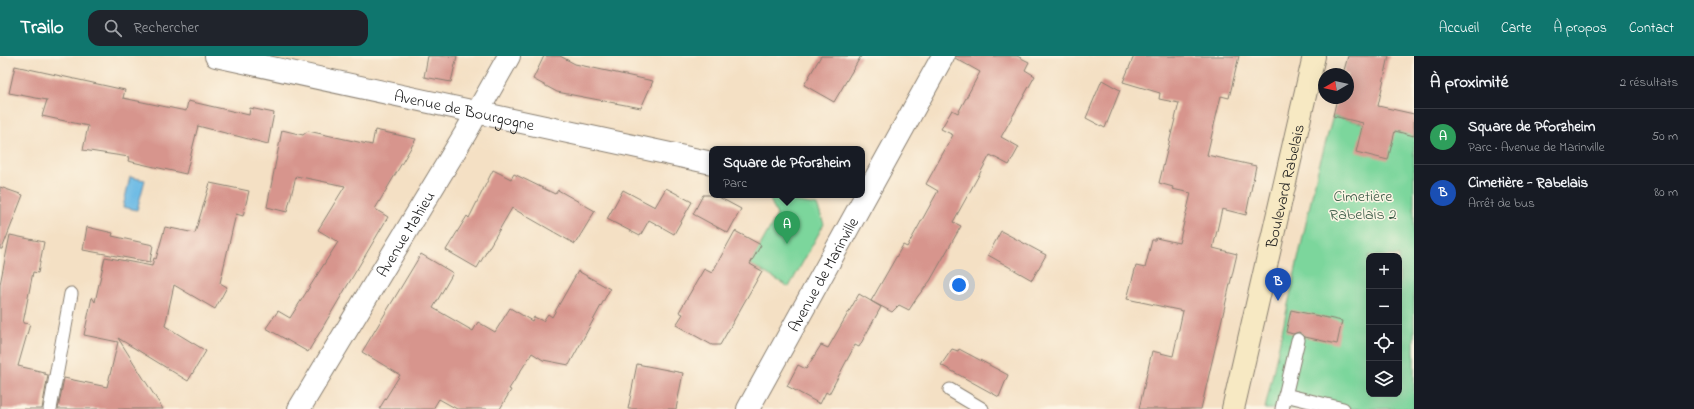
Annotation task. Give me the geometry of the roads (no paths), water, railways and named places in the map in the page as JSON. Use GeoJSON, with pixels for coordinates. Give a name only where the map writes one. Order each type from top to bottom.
{"type":"FeatureCollection","features":[{"type":"Feature","properties":{"kind":"main road","name":"Boulevard Rabelais"},"geometry":{"type":"LineString","coordinates":[[1233,409],[1314,56]]}},
{"type":"Feature","properties":{"kind":"street","name":"Avenue de Bourgogne"},"geometry":{"type":"LineString","coordinates":[[216,56],[478,111],[499,117],[709,162]]}},
{"type":"Feature","properties":{"kind":"street","name":"Avenue Mahieu"},"geometry":{"type":"LineString","coordinates":[[299,409],[478,111],[509,56]]}},
{"type":"Feature","properties":{"kind":"street","name":"Avenue de Marinville"},"geometry":{"type":"LineString","coordinates":[[865,187],[943,56]]}},
{"type":"Feature","properties":{"kind":"street","name":"Avenue de Marinville"},"geometry":{"type":"LineString","coordinates":[[748,409],[858,198]]}},
{"type":"Feature","properties":{"kind":"lane"},"geometry":{"type":"LineString","coordinates":[[50,409],[72,294]]}},
{"type":"Feature","properties":{"kind":"lane"},"geometry":{"type":"LineString","coordinates":[[1282,409],[1298,340]]}},
{"type":"Feature","properties":{"kind":"lane"},"geometry":{"type":"LineString","coordinates":[[950,390],[982,409]]}},
{"type":"Feature","properties":{"kind":"lane"},"geometry":{"type":"LineString","coordinates":[[1285,395],[1343,409]]}},
{"type":"Feature","properties":{"kind":"water"},"geometry":{"type":"Polygon","coordinates":[[[130,177],[145,180],[137,210],[123,207],[130,177]]]}},
{"type":"Feature","properties":{"kind":"place","name":"Square de Pforzheim"},"geometry":{"type":"Point","coordinates":[787,244]}},
{"type":"Feature","properties":{"kind":"place","name":"Cimetière - Rabelais"},"geometry":{"type":"Point","coordinates":[1278,301]}},
{"type":"Feature","properties":{"kind":"park label","name":"Cimetière Rabelais 2"},"geometry":{"type":"Point","coordinates":[1363,204]}}]}
